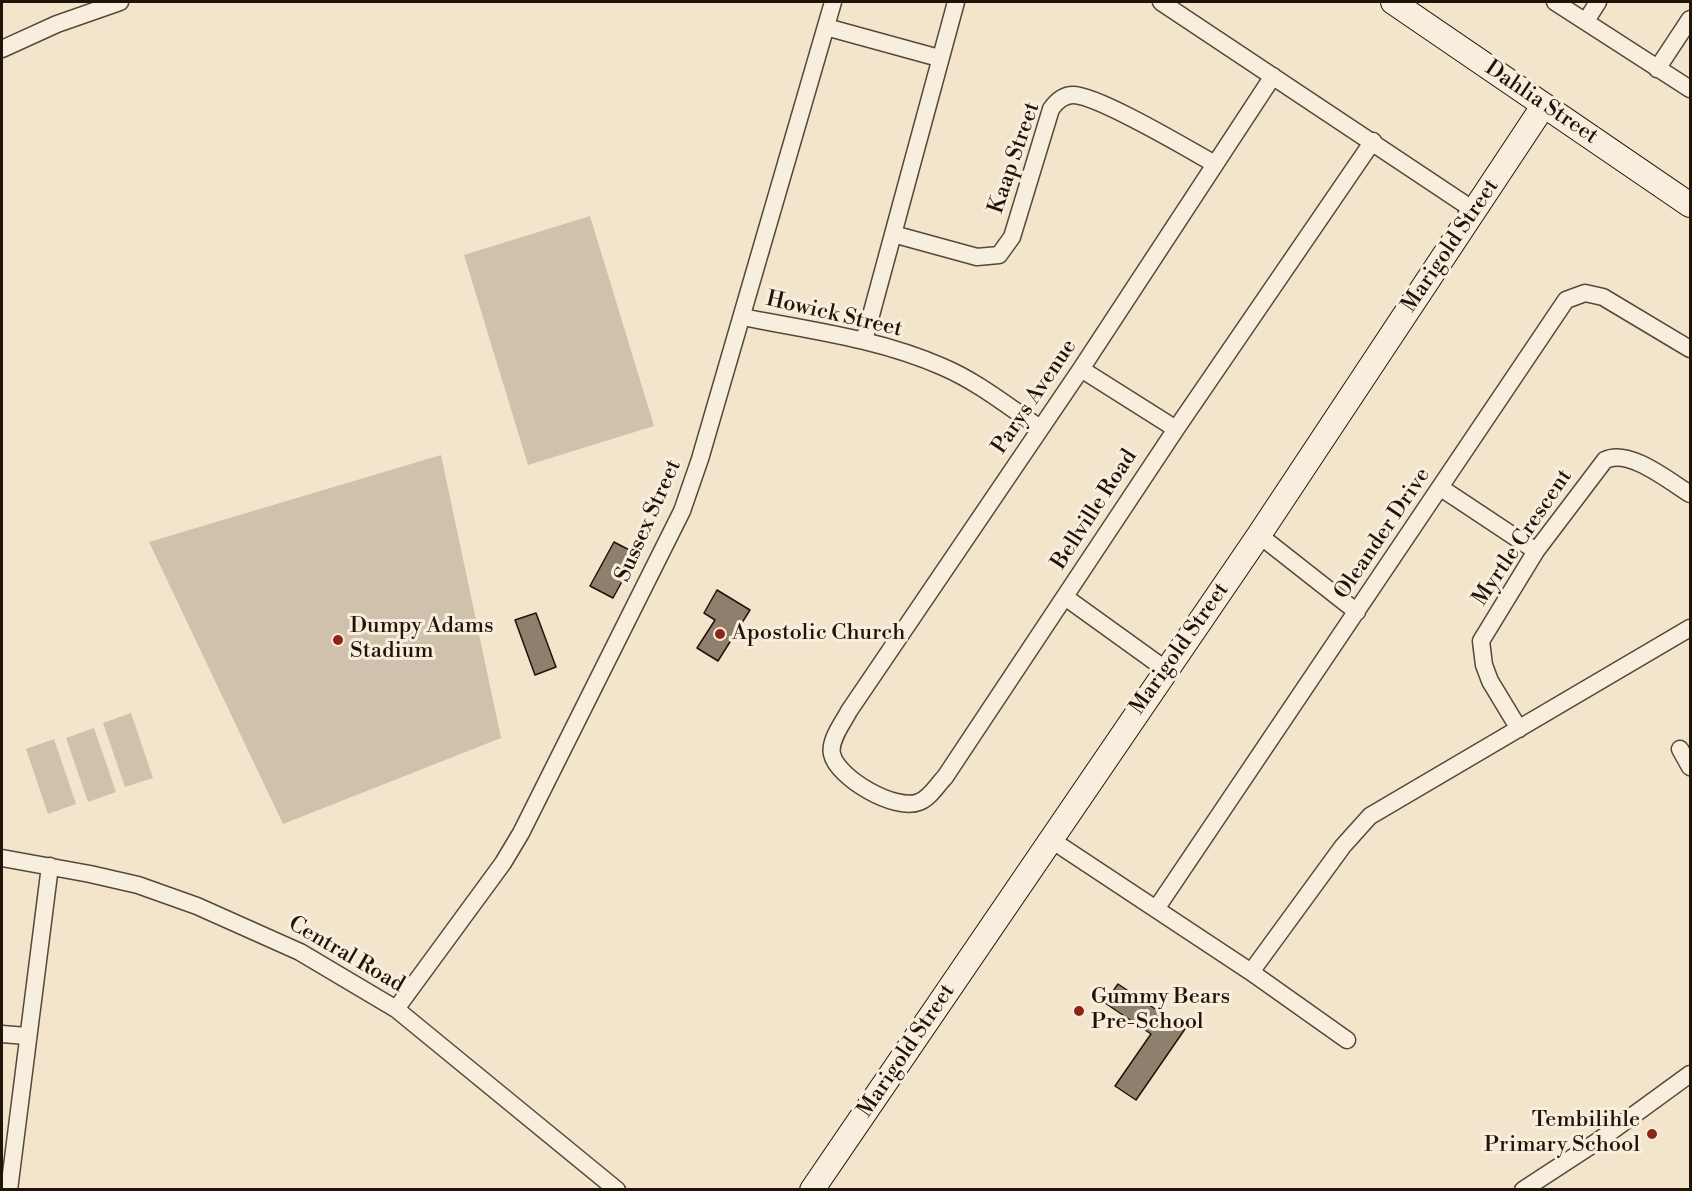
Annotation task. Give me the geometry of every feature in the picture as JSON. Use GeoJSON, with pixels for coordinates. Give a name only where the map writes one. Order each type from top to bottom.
{"type":"FeatureCollection","features":[{"type":"Feature","properties":{"kind":"street"},"geometry":{"type":"LineString","coordinates":[[2,45],[93,5],[120,2]]}},
{"type":"Feature","properties":{"kind":"street","name":"Sussex Street"},"geometry":{"type":"LineString","coordinates":[[396,1009],[503,863],[593,692],[682,511],[694,481],[833,2]]}},
{"type":"Feature","properties":{"kind":"street"},"geometry":{"type":"LineString","coordinates":[[864,341],[956,2]]}},
{"type":"Feature","properties":{"kind":"street"},"geometry":{"type":"LineString","coordinates":[[1161,2],[1475,211]]}},
{"type":"Feature","properties":{"kind":"street","name":"Dahlia Street"},"geometry":{"type":"LineString","coordinates":[[1393,2],[1690,205]]}},
{"type":"Feature","properties":{"kind":"street"},"geometry":{"type":"LineString","coordinates":[[1555,2],[1690,89]]}},
{"type":"Feature","properties":{"kind":"street"},"geometry":{"type":"LineString","coordinates":[[1586,21],[1598,2]]}},
{"type":"Feature","properties":{"kind":"street"},"geometry":{"type":"LineString","coordinates":[[1657,69],[1690,19]]}},
{"type":"Feature","properties":{"kind":"street"},"geometry":{"type":"LineString","coordinates":[[826,27],[939,58]]}},
{"type":"Feature","properties":{"kind":"street","name":"Parys Avenue"},"geometry":{"type":"LineString","coordinates":[[833,742],[849,711],[1082,369],[1273,76]]}},
{"type":"Feature","properties":{"kind":"street","name":"Kaap Street"},"geometry":{"type":"LineString","coordinates":[[893,234],[977,257],[999,255],[1012,237],[1051,109],[1056,101],[1071,94],[1083,96],[1132,119],[1215,164]]}},
{"type":"Feature","properties":{"kind":"street","name":"Marigold Street"},"geometry":{"type":"LineString","coordinates":[[812,1190],[1165,669],[1259,535],[1544,105]]}},
{"type":"Feature","properties":{"kind":"street","name":"Bellville Road"},"geometry":{"type":"LineString","coordinates":[[833,742],[831,753],[839,767],[878,796],[892,803],[918,803],[927,797],[945,777],[1176,429],[1373,141]]}},
{"type":"Feature","properties":{"kind":"street","name":"Oleander Drive"},"geometry":{"type":"LineString","coordinates":[[1156,909],[1566,300],[1577,294],[1592,293],[1603,297],[1690,349]]}},
{"type":"Feature","properties":{"kind":"street","name":"Howick Street"},"geometry":{"type":"LineString","coordinates":[[742,317],[864,341],[943,367],[971,382],[1040,428]]}},
{"type":"Feature","properties":{"kind":"street"},"geometry":{"type":"LineString","coordinates":[[1082,369],[1176,429]]}},
{"type":"Feature","properties":{"kind":"street","name":"Myrtle Crescent"},"geometry":{"type":"LineString","coordinates":[[1519,729],[1490,681],[1482,659],[1481,641],[1536,551],[1605,460],[1613,456],[1628,457],[1690,494]]}},
{"type":"Feature","properties":{"kind":"street"},"geometry":{"type":"LineString","coordinates":[[1441,488],[1536,551]]}},
{"type":"Feature","properties":{"kind":"street"},"geometry":{"type":"LineString","coordinates":[[1259,535],[1357,612]]}},
{"type":"Feature","properties":{"kind":"street"},"geometry":{"type":"LineString","coordinates":[[1065,597],[1165,669]]}},
{"type":"Feature","properties":{"kind":"street"},"geometry":{"type":"LineString","coordinates":[[1251,972],[1360,825],[1381,808],[1690,628]]}},
{"type":"Feature","properties":{"kind":"street"},"geometry":{"type":"LineString","coordinates":[[1680,749],[1690,767]]}},
{"type":"Feature","properties":{"kind":"street"},"geometry":{"type":"LineString","coordinates":[[1050,839],[1251,972],[1347,1040]]}},
{"type":"Feature","properties":{"kind":"street","name":"Central Road"},"geometry":{"type":"LineString","coordinates":[[2,858],[138,885],[245,925],[333,969],[396,1009],[617,1190]]}},
{"type":"Feature","properties":{"kind":"street"},"geometry":{"type":"LineString","coordinates":[[9,1190],[50,866]]}},
{"type":"Feature","properties":{"kind":"street"},"geometry":{"type":"LineString","coordinates":[[2,1034],[27,1036]]}},
{"type":"Feature","properties":{"kind":"street"},"geometry":{"type":"LineString","coordinates":[[1523,1190],[1598,1141],[1690,1074]]}},
{"type":"Feature","properties":{"kind":"shaded area"},"geometry":{"type":"Polygon","coordinates":[[[590,216],[654,426],[528,465],[464,255],[590,216]]]}},
{"type":"Feature","properties":{"kind":"shaded area","name":"Dumpy Adams Stadium"},"geometry":{"type":"Polygon","coordinates":[[[441,455],[501,738],[283,824],[149,542],[441,455]]]}},
{"type":"Feature","properties":{"kind":"shaded area"},"geometry":{"type":"Polygon","coordinates":[[[131,713],[153,778],[125,787],[103,723],[131,713]]]}},
{"type":"Feature","properties":{"kind":"shaded area"},"geometry":{"type":"Polygon","coordinates":[[[94,728],[116,792],[88,802],[66,738],[94,728]]]}},
{"type":"Feature","properties":{"kind":"shaded area"},"geometry":{"type":"Polygon","coordinates":[[[54,739],[76,804],[48,814],[26,749],[54,739]]]}},
{"type":"Feature","properties":{"kind":"building"},"geometry":{"type":"Polygon","coordinates":[[[614,542],[637,554],[613,598],[590,586],[614,542]]]}},
{"type":"Feature","properties":{"kind":"building","name":"Apostolic Church"},"geometry":{"type":"Polygon","coordinates":[[[717,590],[750,610],[718,661],[697,648],[715,620],[704,613],[717,590]]]}},
{"type":"Feature","properties":{"kind":"building"},"geometry":{"type":"Polygon","coordinates":[[[536,613],[556,667],[535,675],[515,620],[536,613]]]}},
{"type":"Feature","properties":{"kind":"building"},"geometry":{"type":"Polygon","coordinates":[[[1118,984],[1185,1029],[1136,1100],[1115,1086],[1151,1034],[1105,1003],[1118,984]]]}},
{"type":"Feature","properties":{"kind":"place","name":"Apostolic Church"},"geometry":{"type":"Point","coordinates":[720,634]}},
{"type":"Feature","properties":{"kind":"place","name":"Dumpy Adams Stadium"},"geometry":{"type":"Point","coordinates":[338,640]}},
{"type":"Feature","properties":{"kind":"place","name":"Gummy Bears Pre-School"},"geometry":{"type":"Point","coordinates":[1079,1011]}},
{"type":"Feature","properties":{"kind":"place","name":"Tembilihle Primary School"},"geometry":{"type":"Point","coordinates":[1652,1134]}}]}
